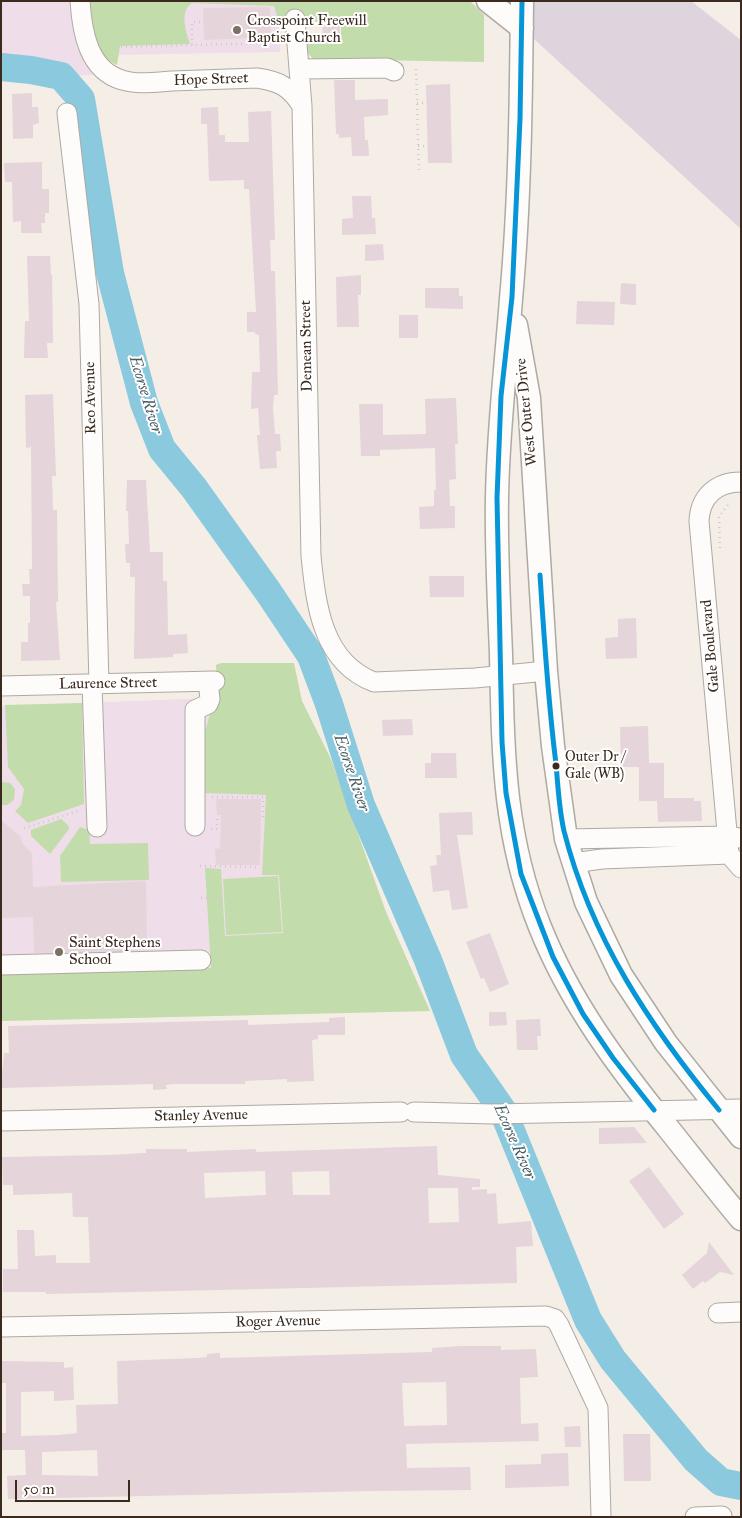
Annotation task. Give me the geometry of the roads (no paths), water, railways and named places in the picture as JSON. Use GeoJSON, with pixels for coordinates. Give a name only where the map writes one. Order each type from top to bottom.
{"type":"FeatureCollection","features":[{"type":"Feature","properties":{"kind":"main road"},"geometry":{"type":"LineString","coordinates":[[488,1],[522,28]]}},
{"type":"Feature","properties":{"kind":"main road"},"geometry":{"type":"LineString","coordinates":[[512,297],[522,1]]}},
{"type":"Feature","properties":{"kind":"main road","name":"West Outer Drive"},"geometry":{"type":"LineString","coordinates":[[512,297],[529,398],[546,671],[553,746],[566,839],[586,902],[621,976],[666,1043],[730,1110],[741,1137]]}},
{"type":"Feature","properties":{"kind":"main road","name":"West Outer Drive"},"geometry":{"type":"LineString","coordinates":[[512,297],[501,396],[497,498],[502,742],[506,793],[514,844],[529,898],[553,957],[583,1014],[613,1058],[741,1219]]}},
{"type":"Feature","properties":{"kind":"street","name":"Hope Street"},"geometry":{"type":"LineString","coordinates":[[80,1],[82,25],[91,53],[103,69],[123,81],[136,83],[257,78],[273,80],[293,92],[302,106]]}},
{"type":"Feature","properties":{"kind":"street","name":"Demean Street"},"geometry":{"type":"LineString","coordinates":[[294,19],[302,106],[311,556],[314,589],[324,628],[333,648],[346,666],[359,676],[379,683],[501,675]]}},
{"type":"Feature","properties":{"kind":"street"},"geometry":{"type":"LineString","coordinates":[[299,68],[387,68],[394,71]]}},
{"type":"Feature","properties":{"kind":"street","name":"Reo Avenue"},"geometry":{"type":"LineString","coordinates":[[67,114],[89,304],[97,827]]}},
{"type":"Feature","properties":{"kind":"street","name":"Gale Boulevard"},"geometry":{"type":"LineString","coordinates":[[735,849],[700,508],[710,492],[719,485],[741,482]]}},
{"type":"Feature","properties":{"kind":"street"},"geometry":{"type":"LineString","coordinates":[[501,675],[546,671]]}},
{"type":"Feature","properties":{"kind":"street","name":"Laurence Street"},"geometry":{"type":"LineString","coordinates":[[1,686],[211,681],[208,704],[195,710],[195,826]]}},
{"type":"Feature","properties":{"kind":"street"},"geometry":{"type":"LineString","coordinates":[[566,839],[735,849]]}},
{"type":"Feature","properties":{"kind":"street"},"geometry":{"type":"LineString","coordinates":[[573,863],[735,849]]}},
{"type":"Feature","properties":{"kind":"street"},"geometry":{"type":"LineString","coordinates":[[1,965],[201,960]]}},
{"type":"Feature","properties":{"kind":"street","name":"Stanley Avenue"},"geometry":{"type":"LineString","coordinates":[[1,1120],[407,1112],[493,1114],[730,1110]]}},
{"type":"Feature","properties":{"kind":"street"},"geometry":{"type":"LineString","coordinates":[[718,1313],[741,1312]]}},
{"type":"Feature","properties":{"kind":"street","name":"Roger Avenue"},"geometry":{"type":"LineString","coordinates":[[1,1327],[546,1316],[555,1319],[598,1408],[601,1517]]}},
{"type":"Feature","properties":{"kind":"street"},"geometry":{"type":"LineString","coordinates":[[695,1517],[722,1516]]}},
{"type":"Feature","properties":{"kind":"waterway","name":"Ecorse River"},"geometry":{"type":"LineString","coordinates":[[1,67],[61,76],[81,99],[110,273],[144,403],[162,449],[194,488],[269,593],[311,656],[329,704],[361,805],[428,960],[464,1055],[503,1111],[588,1320],[613,1360],[696,1460],[721,1482],[741,1486]]}},
{"type":"Feature","properties":{"kind":"place","name":"Crosspoint Freewill Baptist Church"},"geometry":{"type":"Point","coordinates":[237,30]}},
{"type":"Feature","properties":{"kind":"place","name":"Outer Dr / Gale (WB)"},"geometry":{"type":"Point","coordinates":[556,766]}},
{"type":"Feature","properties":{"kind":"place","name":"Saint Stephens School"},"geometry":{"type":"Point","coordinates":[59,952]}}]}
